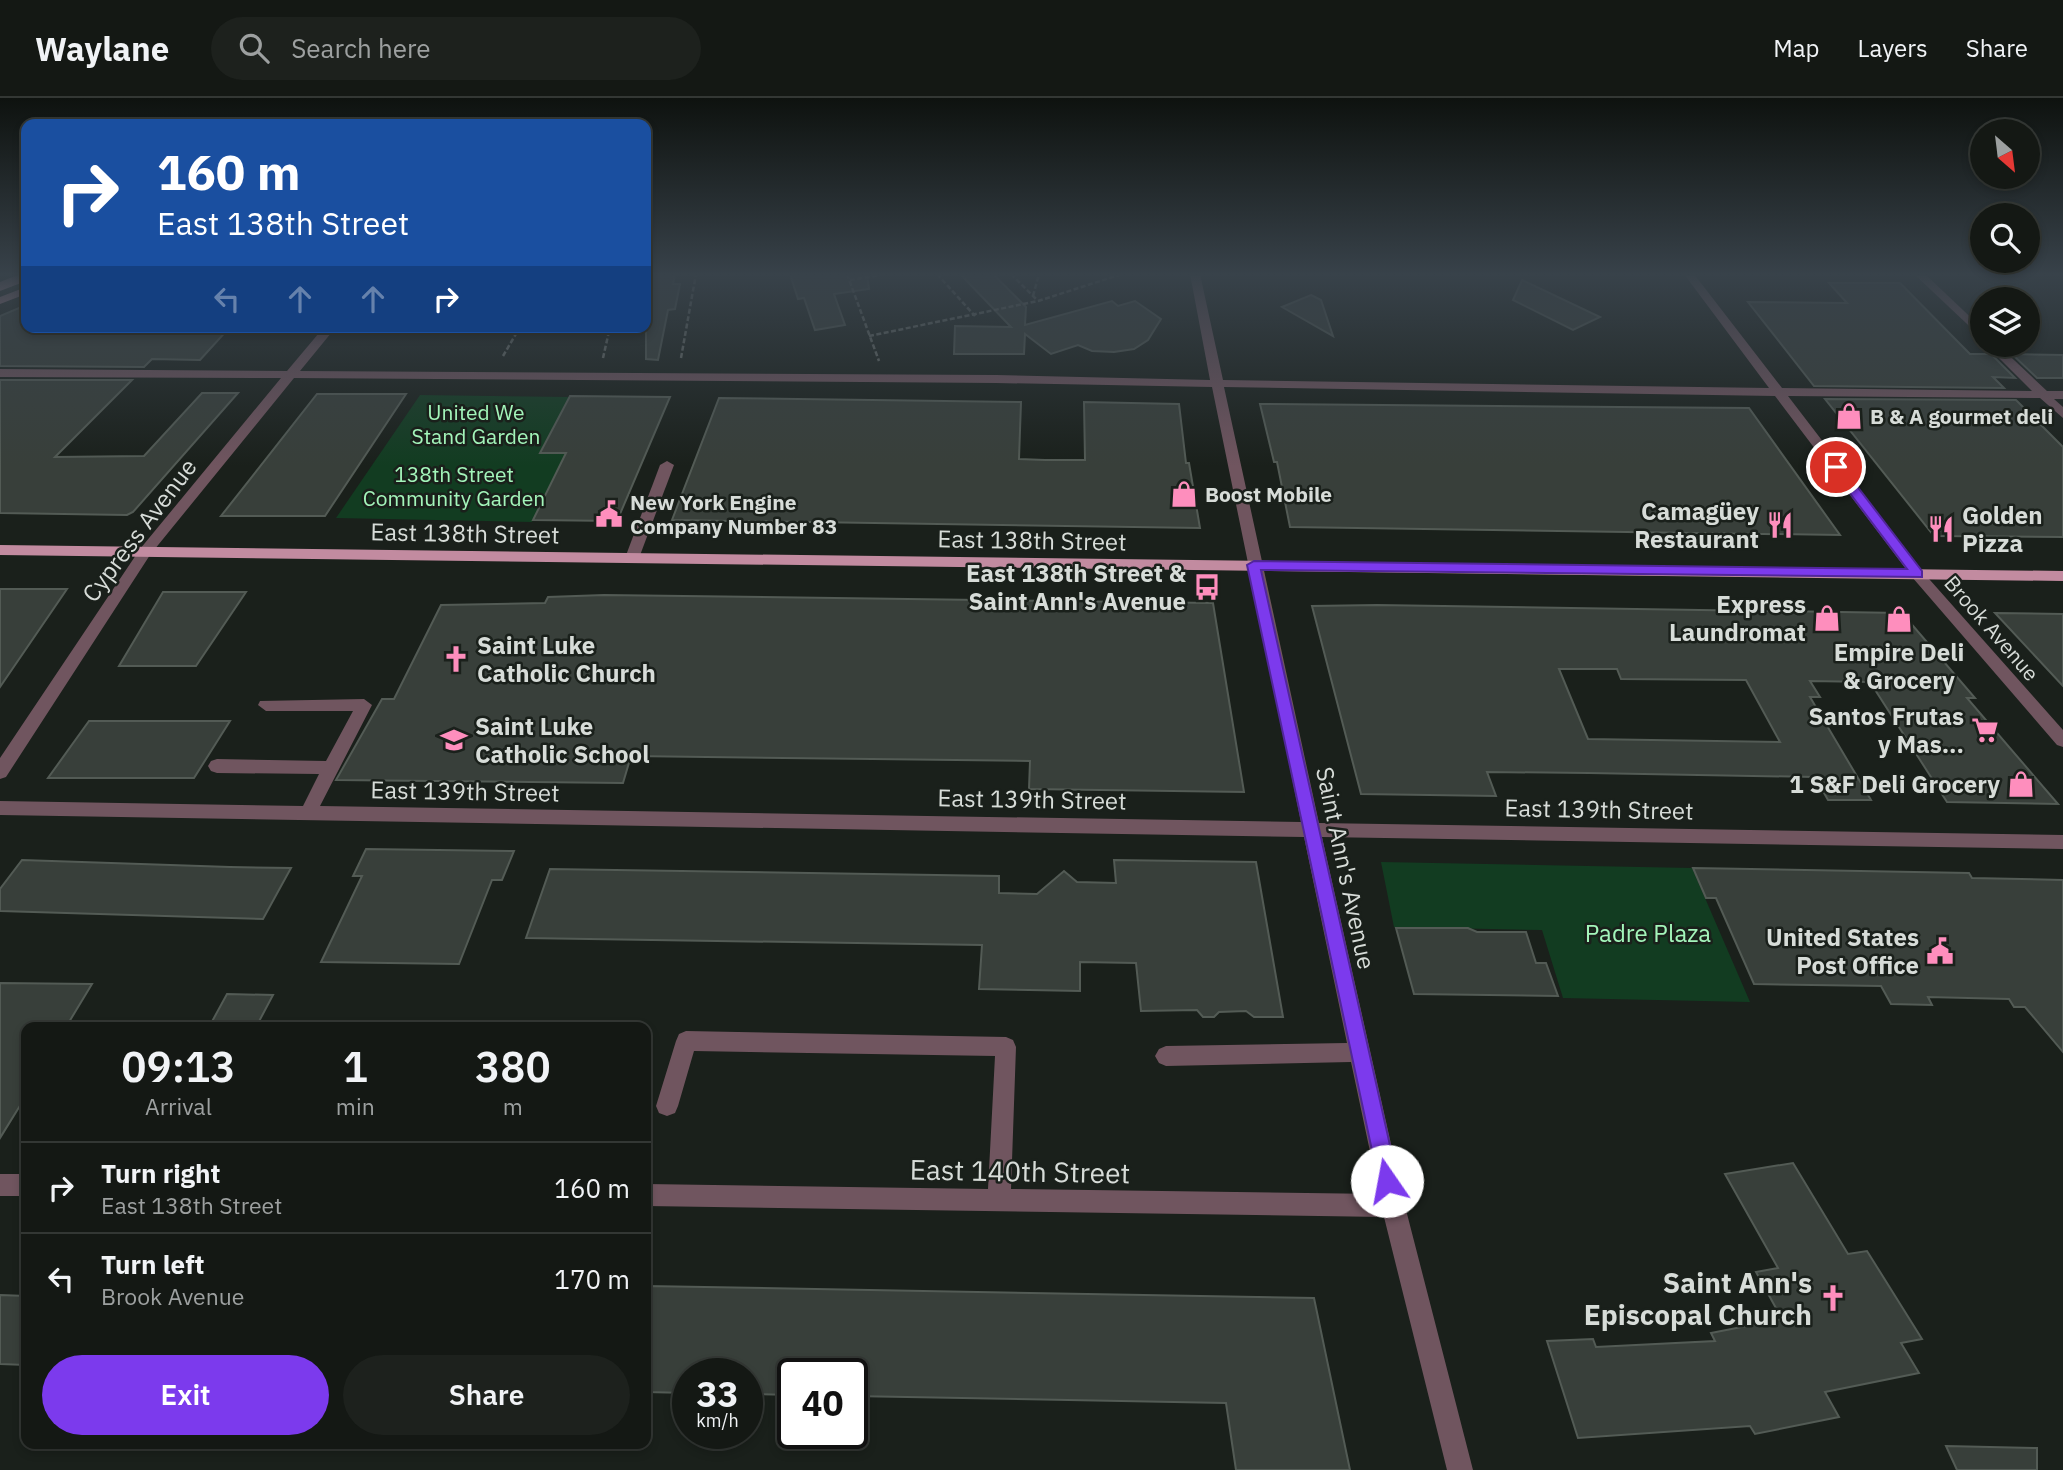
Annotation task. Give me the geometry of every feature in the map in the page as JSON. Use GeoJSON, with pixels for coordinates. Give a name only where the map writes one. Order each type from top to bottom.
{"type":"FeatureCollection","features":[{"type":"Feature","properties":{"kind":"main road","name":"East 138th Street"},"geometry":{"type":"LineString","coordinates":[[0,550],[2063,576]]}},
{"type":"Feature","properties":{"kind":"street","name":"Cypress Avenue"},"geometry":{"type":"LineString","coordinates":[[0,772],[145,552],[321,338]]}},
{"type":"Feature","properties":{"kind":"street","name":"Saint Ann's Avenue"},"geometry":{"type":"LineString","coordinates":[[1207,338],[1393,1206],[1460,1470]]}},
{"type":"Feature","properties":{"kind":"street","name":"Brook Avenue"},"geometry":{"type":"LineString","coordinates":[[1738,338],[1917,574],[2063,741]]}},
{"type":"Feature","properties":{"kind":"street"},"geometry":{"type":"LineString","coordinates":[[2004,357],[2063,414]]}},
{"type":"Feature","properties":{"kind":"street"},"geometry":{"type":"LineString","coordinates":[[0,373],[885,379],[2063,395]]}},
{"type":"Feature","properties":{"kind":"street"},"geometry":{"type":"LineString","coordinates":[[632,558],[667,465]]}},
{"type":"Feature","properties":{"kind":"street"},"geometry":{"type":"LineString","coordinates":[[267,705],[364,705],[308,813]]}},
{"type":"Feature","properties":{"kind":"street"},"geometry":{"type":"LineString","coordinates":[[217,766],[331,768]]}},
{"type":"Feature","properties":{"kind":"street","name":"East 139th Street"},"geometry":{"type":"LineString","coordinates":[[0,808],[2063,842]]}},
{"type":"Feature","properties":{"kind":"street"},"geometry":{"type":"LineString","coordinates":[[667,1106],[686,1041],[1006,1047],[999,1200]]}},
{"type":"Feature","properties":{"kind":"street"},"geometry":{"type":"LineString","coordinates":[[1166,1056],[1360,1052]]}},
{"type":"Feature","properties":{"kind":"street"},"geometry":{"type":"LineString","coordinates":[[0,1185],[21,1185]]}},
{"type":"Feature","properties":{"kind":"street","name":"East 140th Street"},"geometry":{"type":"LineString","coordinates":[[651,1195],[1393,1206]]}},
{"type":"Feature","properties":{"kind":"path"},"geometry":{"type":"LineString","coordinates":[[492,375],[514,338]]}},
{"type":"Feature","properties":{"kind":"path"},"geometry":{"type":"LineString","coordinates":[[598,376],[607,338]]}},
{"type":"Feature","properties":{"kind":"path"},"geometry":{"type":"LineString","coordinates":[[677,377],[684,338]]}},
{"type":"Feature","properties":{"kind":"path"},"geometry":{"type":"LineString","coordinates":[[870,338],[885,379]]}},
{"type":"Feature","properties":{"kind":"green space","name":"138th Street Community Garden"},"geometry":{"type":"Polygon","coordinates":[[[420,395],[569,397],[540,452],[566,453],[532,522],[336,518],[420,395]]]}},
{"type":"Feature","properties":{"kind":"green space","name":"Padre Plaza"},"geometry":{"type":"Polygon","coordinates":[[[1381,862],[1692,868],[1750,1002],[1563,998],[1542,930],[1394,927],[1381,862]]]}},
{"type":"Feature","properties":{"kind":"building"},"geometry":{"type":"Polygon","coordinates":[[[0,338],[220,338],[200,360],[152,359],[144,367],[0,366],[0,338]]]}},
{"type":"Feature","properties":{"kind":"building"},"geometry":{"type":"Polygon","coordinates":[[[646,338],[662,338],[658,360],[646,359],[646,338]]]}},
{"type":"Feature","properties":{"kind":"building"},"geometry":{"type":"Polygon","coordinates":[[[955,338],[1025,338],[1024,354],[954,354],[955,338]]]}},
{"type":"Feature","properties":{"kind":"building"},"geometry":{"type":"Polygon","coordinates":[[[1030,338],[1149,338],[1134,349],[1092,351],[1078,345],[1051,354],[1030,338]]]}},
{"type":"Feature","properties":{"kind":"building"},"geometry":{"type":"Polygon","coordinates":[[[1776,338],[1954,338],[1970,357],[1994,357],[2015,378],[1993,377],[2004,388],[1814,386],[1776,338]]]}},
{"type":"Feature","properties":{"kind":"building"},"geometry":{"type":"Polygon","coordinates":[[[2063,355],[2063,378],[2037,378],[2015,357],[2063,355]]]}},
{"type":"Feature","properties":{"kind":"building"},"geometry":{"type":"Polygon","coordinates":[[[0,380],[132,380],[55,457],[144,456],[202,393],[238,393],[133,512],[127,515],[0,513],[0,380]]]}},
{"type":"Feature","properties":{"kind":"building"},"geometry":{"type":"Polygon","coordinates":[[[317,394],[406,394],[325,516],[221,516],[317,394]]]}},
{"type":"Feature","properties":{"kind":"building"},"geometry":{"type":"Polygon","coordinates":[[[570,396],[670,397],[617,521],[533,520],[566,453],[540,453],[570,396]]]}},
{"type":"Feature","properties":{"kind":"building"},"geometry":{"type":"Polygon","coordinates":[[[719,398],[1021,402],[1019,459],[1045,460],[1085,460],[1084,402],[1179,404],[1186,463],[1189,463],[1200,528],[672,520],[719,398]]]}},
{"type":"Feature","properties":{"kind":"building"},"geometry":{"type":"Polygon","coordinates":[[[1825,399],[2016,400],[2063,447],[2063,537],[1934,536],[1825,399]]]}},
{"type":"Feature","properties":{"kind":"building"},"geometry":{"type":"Polygon","coordinates":[[[1260,404],[1749,408],[1840,535],[1290,527],[1277,462],[1274,462],[1260,404]]]}},
{"type":"Feature","properties":{"kind":"building"},"geometry":{"type":"Polygon","coordinates":[[[0,589],[67,589],[0,687],[0,589]]]}},
{"type":"Feature","properties":{"kind":"building"},"geometry":{"type":"Polygon","coordinates":[[[163,592],[246,592],[196,666],[119,666],[163,592]]]}},
{"type":"Feature","properties":{"kind":"building"},"geometry":{"type":"Polygon","coordinates":[[[604,595],[1213,603],[1244,792],[1029,789],[1030,761],[631,756],[623,783],[336,780],[382,699],[394,699],[441,605],[545,603],[548,597],[604,595]]]}},
{"type":"Feature","properties":{"kind":"building"},"geometry":{"type":"Polygon","coordinates":[[[1312,606],[1902,613],[1975,698],[1967,698],[2058,804],[1947,802],[1870,682],[1810,681],[1820,697],[1810,697],[1871,800],[1828,800],[1815,777],[1589,773],[1487,772],[1496,796],[1361,794],[1312,606]],[[1559,669],[1588,739],[1780,742],[1746,680],[1621,679],[1617,669],[1559,669]]]}},
{"type":"Feature","properties":{"kind":"building"},"geometry":{"type":"Polygon","coordinates":[[[1995,613],[2063,614],[2063,686],[1995,613]]]}},
{"type":"Feature","properties":{"kind":"building"},"geometry":{"type":"Polygon","coordinates":[[[89,721],[230,721],[194,778],[48,778],[89,721]]]}},
{"type":"Feature","properties":{"kind":"building"},"geometry":{"type":"Polygon","coordinates":[[[366,849],[514,851],[502,880],[492,880],[459,964],[321,962],[362,876],[353,876],[366,849]]]}},
{"type":"Feature","properties":{"kind":"building"},"geometry":{"type":"Polygon","coordinates":[[[22,860],[291,868],[263,919],[0,911],[0,889],[22,860]]]}},
{"type":"Feature","properties":{"kind":"building"},"geometry":{"type":"Polygon","coordinates":[[[1114,860],[1256,862],[1283,1017],[1254,1017],[1246,1011],[1219,1012],[1214,1017],[1203,1017],[1197,1010],[1141,1011],[1136,963],[1080,962],[1080,991],[979,989],[982,945],[526,938],[550,869],[999,876],[999,893],[1037,894],[1064,871],[1077,882],[1116,883],[1114,860]]]}},
{"type":"Feature","properties":{"kind":"building"},"geometry":{"type":"Polygon","coordinates":[[[1693,868],[1969,873],[1972,878],[2063,880],[2063,1052],[2025,1007],[2014,1007],[2009,999],[1928,997],[1932,1005],[1891,1004],[1881,986],[1754,984],[1716,898],[1706,898],[1693,868]]]}},
{"type":"Feature","properties":{"kind":"building"},"geometry":{"type":"Polygon","coordinates":[[[1396,928],[1468,928],[1477,932],[1526,932],[1536,963],[1546,963],[1558,996],[1414,994],[1396,928]]]}},
{"type":"Feature","properties":{"kind":"building"},"geometry":{"type":"Polygon","coordinates":[[[0,983],[92,984],[69,1022],[21,1022],[21,1104],[0,1138],[0,983]]]}},
{"type":"Feature","properties":{"kind":"building"},"geometry":{"type":"Polygon","coordinates":[[[227,994],[273,995],[259,1022],[212,1022],[227,994]]]}},
{"type":"Feature","properties":{"kind":"building","name":"Saint Ann's Episcopal Church"},"geometry":{"type":"Polygon","coordinates":[[[1793,1163],[1848,1254],[1867,1251],[1922,1339],[1901,1343],[1919,1373],[1825,1392],[1839,1417],[1755,1434],[1750,1426],[1578,1438],[1547,1341],[1593,1339],[1596,1347],[1715,1341],[1711,1333],[1782,1319],[1756,1272],[1778,1268],[1725,1174],[1793,1163]]]}},
{"type":"Feature","properties":{"kind":"building"},"geometry":{"type":"Polygon","coordinates":[[[651,1286],[1314,1298],[1350,1470],[1236,1470],[1226,1403],[868,1396],[868,1358],[777,1358],[777,1395],[763,1394],[763,1358],[672,1358],[672,1393],[651,1392],[651,1286]]]}},
{"type":"Feature","properties":{"kind":"building"},"geometry":{"type":"Polygon","coordinates":[[[0,1295],[21,1296],[21,1365],[0,1364],[0,1295]]]}},
{"type":"Feature","properties":{"kind":"building"},"geometry":{"type":"Polygon","coordinates":[[[1946,1446],[2037,1448],[2037,1470],[1957,1470],[1946,1446]]]}},
{"type":"Feature","properties":{"kind":"place","name":"B & A gourmet deli"},"geometry":{"type":"Point","coordinates":[1849,416]}},
{"type":"Feature","properties":{"kind":"place","name":"Boost Mobile"},"geometry":{"type":"Point","coordinates":[1184,494]}},
{"type":"Feature","properties":{"kind":"place","name":"New York Engine Company Number 83"},"geometry":{"type":"Point","coordinates":[609,514]}},
{"type":"Feature","properties":{"kind":"place","name":"Camagüey Restaurant"},"geometry":{"type":"Point","coordinates":[1780,525]}},
{"type":"Feature","properties":{"kind":"place","name":"Golden Pizza"},"geometry":{"type":"Point","coordinates":[1941,529]}},
{"type":"Feature","properties":{"kind":"place","name":"East 138th Street & Saint Ann's Avenue"},"geometry":{"type":"Point","coordinates":[1207,587]}},
{"type":"Feature","properties":{"kind":"place","name":"Express Laundromat"},"geometry":{"type":"Point","coordinates":[1827,618]}},
{"type":"Feature","properties":{"kind":"place","name":"Empire Deli & Grocery"},"geometry":{"type":"Point","coordinates":[1899,619]}},
{"type":"Feature","properties":{"kind":"place","name":"Saint Luke Catholic Church"},"geometry":{"type":"Point","coordinates":[456,659]}},
{"type":"Feature","properties":{"kind":"place","name":"Santos Frutas y Mas..."},"geometry":{"type":"Point","coordinates":[1985,730]}},
{"type":"Feature","properties":{"kind":"place","name":"Saint Luke Catholic School"},"geometry":{"type":"Point","coordinates":[454,740]}},
{"type":"Feature","properties":{"kind":"place","name":"1 S&F Deli Grocery"},"geometry":{"type":"Point","coordinates":[2021,784]}},
{"type":"Feature","properties":{"kind":"place","name":"United States Post Office"},"geometry":{"type":"Point","coordinates":[1940,951]}},
{"type":"Feature","properties":{"kind":"place","name":"Saint Ann's Episcopal Church"},"geometry":{"type":"Point","coordinates":[1833,1298]}},
{"type":"Feature","properties":{"kind":"route"},"geometry":{"type":"LineString","coordinates":[[1387,1181],[1254,565],[1917,574],[1836,467]]}},
{"type":"Feature","properties":{"kind":"park label","name":"United We Stand Garden"},"geometry":{"type":"Point","coordinates":[476,424]}}]}
